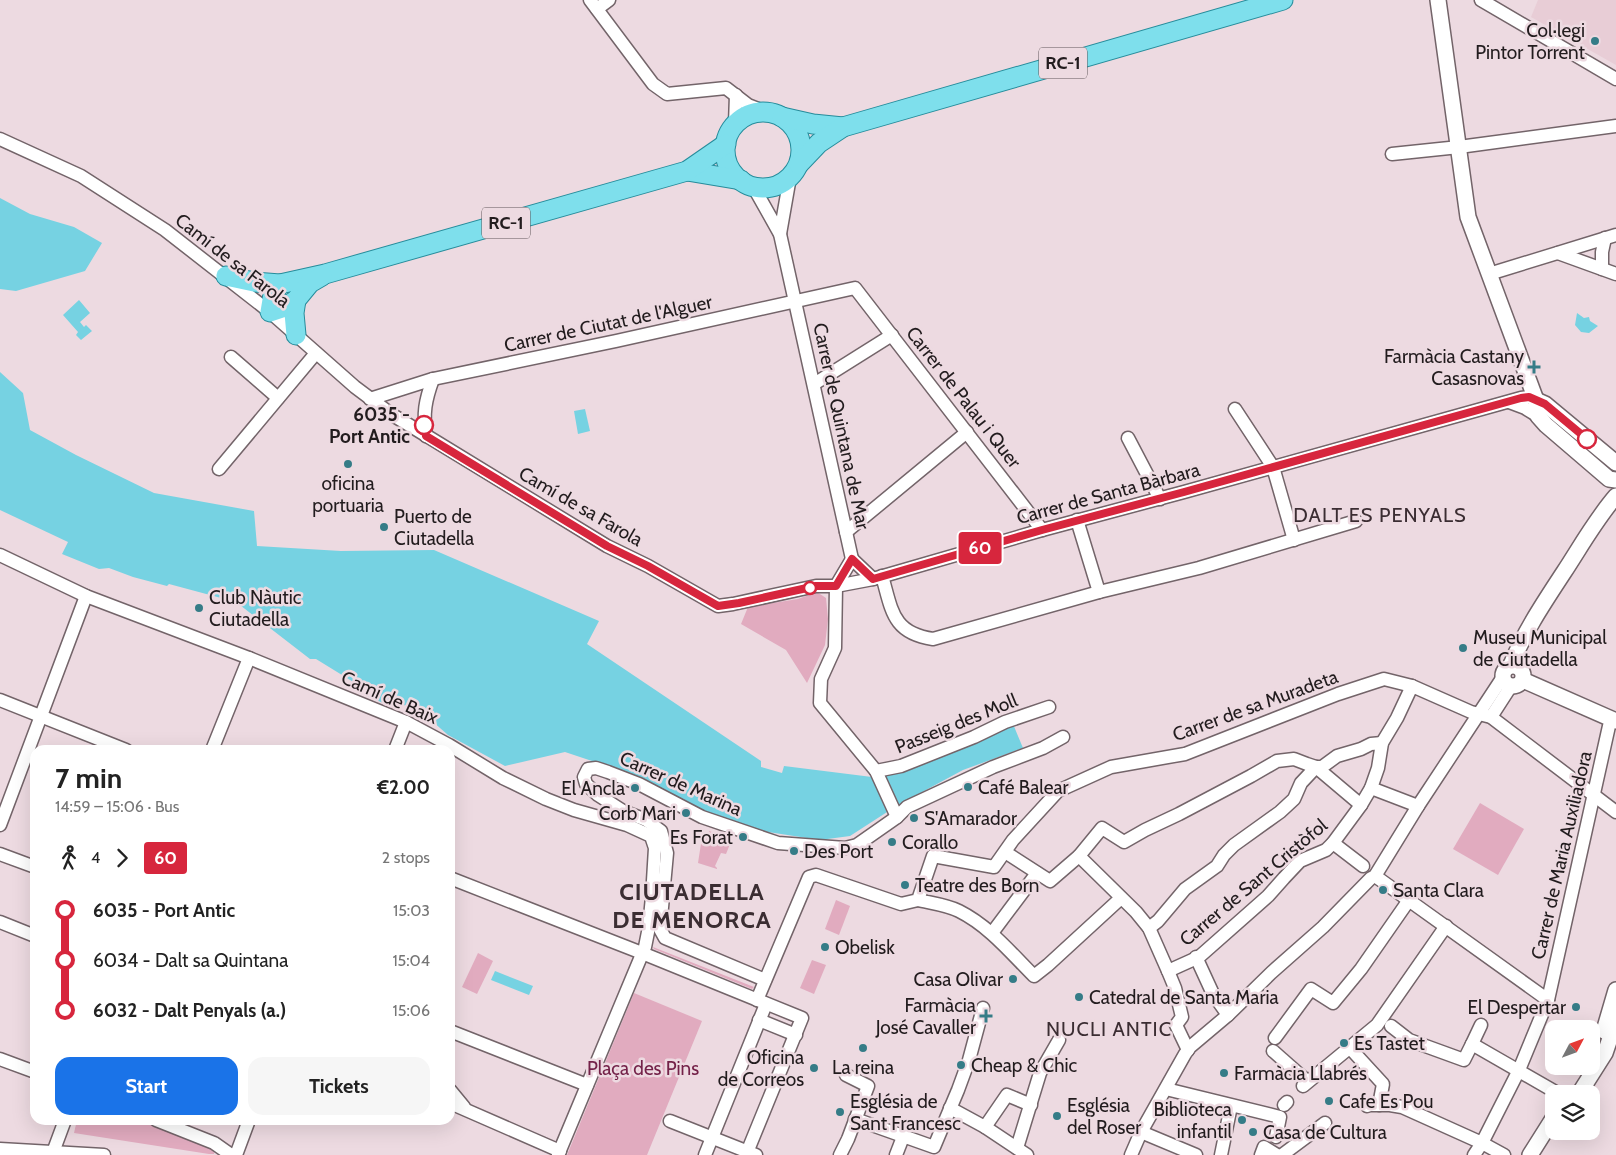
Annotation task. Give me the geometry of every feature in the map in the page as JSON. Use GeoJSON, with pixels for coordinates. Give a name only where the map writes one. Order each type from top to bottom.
{"type":"FeatureCollection","features":[{"type":"Feature","properties":{"kind":"main road","name":"RC-1"},"geometry":{"type":"LineString","coordinates":[[687,171],[769,187],[781,184],[819,143],[843,127],[1284,0]]}},
{"type":"Feature","properties":{"kind":"main road","name":"RC-1"},"geometry":{"type":"LineString","coordinates":[[735,124],[745,116],[754,113],[774,115],[813,124],[843,127]]}},
{"type":"Feature","properties":{"kind":"main road"},"geometry":{"type":"LineString","coordinates":[[774,115],[792,125],[800,138],[801,153],[794,170]]}},
{"type":"Feature","properties":{"kind":"main road"},"geometry":{"type":"LineString","coordinates":[[735,124],[729,133],[726,144],[726,157],[731,169],[746,183]]}},
{"type":"Feature","properties":{"kind":"main road","name":"RC-1"},"geometry":{"type":"LineString","coordinates":[[226,276],[254,282],[280,284],[325,274],[687,171],[726,144]]}},
{"type":"Feature","properties":{"kind":"main road","name":"RC-1"},"geometry":{"type":"LineString","coordinates":[[270,312],[285,308],[296,300],[310,283],[325,274]]}},
{"type":"Feature","properties":{"kind":"main road"},"geometry":{"type":"LineString","coordinates":[[270,312],[273,294],[280,284]]}},
{"type":"Feature","properties":{"kind":"main road"},"geometry":{"type":"LineString","coordinates":[[296,300],[294,313],[296,334]]}},
{"type":"Feature","properties":{"kind":"street"},"geometry":{"type":"LineString","coordinates":[[609,0],[595,3],[653,84],[667,94],[726,88],[748,105],[774,115]]}},
{"type":"Feature","properties":{"kind":"street"},"geometry":{"type":"LineString","coordinates":[[1438,0],[1468,217],[1536,400],[1538,416]]}},
{"type":"Feature","properties":{"kind":"street"},"geometry":{"type":"LineString","coordinates":[[1481,0],[1616,79]]}},
{"type":"Feature","properties":{"kind":"street"},"geometry":{"type":"LineString","coordinates":[[735,124],[736,95]]}},
{"type":"Feature","properties":{"kind":"street"},"geometry":{"type":"LineString","coordinates":[[1392,154],[1616,126]]}},
{"type":"Feature","properties":{"kind":"street","name":"Camí de sa Farola"},"geometry":{"type":"LineString","coordinates":[[0,139],[81,176],[165,230],[270,312],[370,399],[426,436],[607,546],[648,566],[718,606]]}},
{"type":"Feature","properties":{"kind":"street"},"geometry":{"type":"LineString","coordinates":[[780,234],[794,170]]}},
{"type":"Feature","properties":{"kind":"street"},"geometry":{"type":"LineString","coordinates":[[746,183],[780,234]]}},
{"type":"Feature","properties":{"kind":"street","name":"Carrer de Quintana de Mar"},"geometry":{"type":"LineString","coordinates":[[780,234],[852,559]]}},
{"type":"Feature","properties":{"kind":"street"},"geometry":{"type":"LineString","coordinates":[[1489,274],[1611,237]]}},
{"type":"Feature","properties":{"kind":"street"},"geometry":{"type":"LineString","coordinates":[[1602,268],[1602,252],[1611,237]]}},
{"type":"Feature","properties":{"kind":"street"},"geometry":{"type":"LineString","coordinates":[[1558,253],[1616,274]]}},
{"type":"Feature","properties":{"kind":"street","name":"Carrer de Ciutat de l'Alguer"},"geometry":{"type":"LineString","coordinates":[[370,399],[433,379],[856,288]]}},
{"type":"Feature","properties":{"kind":"street","name":"Carrer de Palau i Quer"},"geometry":{"type":"LineString","coordinates":[[856,288],[1042,530]]}},
{"type":"Feature","properties":{"kind":"street"},"geometry":{"type":"LineString","coordinates":[[814,384],[892,335]]}},
{"type":"Feature","properties":{"kind":"street"},"geometry":{"type":"LineString","coordinates":[[219,469],[316,353]]}},
{"type":"Feature","properties":{"kind":"street"},"geometry":{"type":"LineString","coordinates":[[231,357],[278,398]]}},
{"type":"Feature","properties":{"kind":"street"},"geometry":{"type":"LineString","coordinates":[[426,436],[423,413],[433,379]]}},
{"type":"Feature","properties":{"kind":"street","name":"Carrer de Santa Bàrbara"},"geometry":{"type":"LineString","coordinates":[[718,606],[816,586],[836,586],[877,578],[1077,520],[1476,410],[1521,398],[1529,397],[1536,400]]}},
{"type":"Feature","properties":{"kind":"street"},"geometry":{"type":"LineString","coordinates":[[1536,400],[1545,404],[1616,463]]}},
{"type":"Feature","properties":{"kind":"street"},"geometry":{"type":"LineString","coordinates":[[1509,402],[1525,408],[1538,416],[1546,425],[1612,479],[1600,515]]}},
{"type":"Feature","properties":{"kind":"street"},"geometry":{"type":"LineString","coordinates":[[1235,408],[1273,467],[1294,540]]}},
{"type":"Feature","properties":{"kind":"street"},"geometry":{"type":"LineString","coordinates":[[846,532],[967,432]]}},
{"type":"Feature","properties":{"kind":"street"},"geometry":{"type":"LineString","coordinates":[[1128,438],[1160,498]]}},
{"type":"Feature","properties":{"kind":"street"},"geometry":{"type":"LineString","coordinates":[[1616,496],[1600,515],[1538,612],[1512,677],[1491,717],[1616,812]]}},
{"type":"Feature","properties":{"kind":"street"},"geometry":{"type":"LineString","coordinates":[[1077,520],[1099,592]]}},
{"type":"Feature","properties":{"kind":"street"},"geometry":{"type":"LineString","coordinates":[[895,813],[878,774],[820,703],[821,679],[835,648],[836,586],[852,559],[877,578],[893,616],[904,628],[918,636],[933,638],[1099,592],[1199,568],[1356,521]]}},
{"type":"Feature","properties":{"kind":"street","name":"Camí de Baix"},"geometry":{"type":"LineString","coordinates":[[0,555],[86,596],[248,658],[406,722],[449,745]]}},
{"type":"Feature","properties":{"kind":"street"},"geometry":{"type":"LineString","coordinates":[[31,745],[86,596]]}},
{"type":"Feature","properties":{"kind":"street"},"geometry":{"type":"LineString","coordinates":[[214,745],[248,658]]}},
{"type":"Feature","properties":{"kind":"street"},"geometry":{"type":"LineString","coordinates":[[1131,1155],[1188,1050],[1323,927],[1375,876],[1478,713],[1512,677]]}},
{"type":"Feature","properties":{"kind":"street"},"geometry":{"type":"LineString","coordinates":[[1512,677],[1615,720]]}},
{"type":"Feature","properties":{"kind":"street","name":"Carrer de sa Muradeta"},"geometry":{"type":"LineString","coordinates":[[918,900],[933,856],[994,867],[1013,840],[1058,791],[1112,767],[1186,754],[1338,694],[1384,679],[1412,686],[1471,712],[1491,717]]}},
{"type":"Feature","properties":{"kind":"street"},"geometry":{"type":"LineString","coordinates":[[1005,852],[1050,882],[1079,856],[1102,828],[1124,842],[1277,761],[1294,758],[1306,764],[1322,767],[1337,756],[1361,749],[1370,744],[1382,743],[1397,718],[1412,686]]}},
{"type":"Feature","properties":{"kind":"street"},"geometry":{"type":"LineString","coordinates":[[0,700],[113,745]]}},
{"type":"Feature","properties":{"kind":"street","name":"Passeig des Moll"},"geometry":{"type":"LineString","coordinates":[[878,774],[974,737],[1005,722],[1049,707]]}},
{"type":"Feature","properties":{"kind":"street","name":"Carrer de Maria Auxiliadora"},"geometry":{"type":"LineString","coordinates":[[1474,1155],[1519,1070],[1548,1000],[1609,726],[1615,720]]}},
{"type":"Feature","properties":{"kind":"street"},"geometry":{"type":"LineString","coordinates":[[397,745],[406,722]]}},
{"type":"Feature","properties":{"kind":"street","name":"Carrer de Marina"},"geometry":{"type":"LineString","coordinates":[[765,980],[665,938],[660,929],[667,853],[661,831],[646,820],[617,807],[598,795],[586,784],[584,777],[588,769],[596,768],[608,772],[639,784],[702,817],[778,842],[845,848],[857,845],[895,813],[993,767],[1043,748],[1063,737]]}},
{"type":"Feature","properties":{"kind":"street","name":"Carrer de Sant Cristòfol"},"geometry":{"type":"LineString","coordinates":[[1168,970],[1199,957],[1268,896],[1300,861],[1326,850],[1333,843],[1371,788],[1378,768],[1382,743]]}},
{"type":"Feature","properties":{"kind":"street"},"geometry":{"type":"LineString","coordinates":[[0,825],[30,748]]}},
{"type":"Feature","properties":{"kind":"street","name":"Camí de Baix"},"geometry":{"type":"LineString","coordinates":[[455,749],[503,778],[546,799],[574,810],[627,825],[651,836],[655,848],[652,897],[649,927],[642,953]]}},
{"type":"Feature","properties":{"kind":"street"},"geometry":{"type":"LineString","coordinates":[[1316,767],[1361,805]]}},
{"type":"Feature","properties":{"kind":"street"},"geometry":{"type":"LineString","coordinates":[[1149,928],[1185,889],[1217,866],[1234,845],[1280,812],[1294,799],[1301,783],[1316,767]]}},
{"type":"Feature","properties":{"kind":"street"},"geometry":{"type":"LineString","coordinates":[[1371,788],[1418,806]]}},
{"type":"Feature","properties":{"kind":"street"},"geometry":{"type":"LineString","coordinates":[[1333,843],[1363,866]]}},
{"type":"Feature","properties":{"kind":"street"},"geometry":{"type":"LineString","coordinates":[[0,854],[30,865]]}},
{"type":"Feature","properties":{"kind":"street"},"geometry":{"type":"LineString","coordinates":[[1079,856],[1149,928],[1175,988],[1182,1017],[1176,1024],[1188,1050]]}},
{"type":"Feature","properties":{"kind":"street"},"geometry":{"type":"LineString","coordinates":[[992,933],[1037,873]]}},
{"type":"Feature","properties":{"kind":"street"},"geometry":{"type":"LineString","coordinates":[[705,1155],[759,1020],[765,980],[809,878],[816,876],[825,878],[901,904],[918,900],[958,911],[992,933],[1034,976],[1121,898]]}},
{"type":"Feature","properties":{"kind":"street"},"geometry":{"type":"LineString","coordinates":[[1375,876],[1548,1000]]}},
{"type":"Feature","properties":{"kind":"street"},"geometry":{"type":"LineString","coordinates":[[455,880],[802,1018],[750,1154],[670,1121]]}},
{"type":"Feature","properties":{"kind":"street"},"geometry":{"type":"LineString","coordinates":[[1409,900],[1361,969],[1333,1004],[1311,988],[1272,1045],[1305,1084],[1377,1025],[1386,1021],[1446,926]]}},
{"type":"Feature","properties":{"kind":"street"},"geometry":{"type":"LineString","coordinates":[[0,922],[30,934]]}},
{"type":"Feature","properties":{"kind":"street"},"geometry":{"type":"LineString","coordinates":[[455,1105],[559,1153],[642,953]]}},
{"type":"Feature","properties":{"kind":"street"},"geometry":{"type":"LineString","coordinates":[[1196,957],[1214,994],[1228,1015]]}},
{"type":"Feature","properties":{"kind":"street"},"geometry":{"type":"LineString","coordinates":[[1609,1041],[1616,990]]}},
{"type":"Feature","properties":{"kind":"street"},"geometry":{"type":"LineString","coordinates":[[856,1119],[934,1147],[969,1060],[983,1008]]}},
{"type":"Feature","properties":{"kind":"street"},"geometry":{"type":"LineString","coordinates":[[759,1020],[796,1035]]}},
{"type":"Feature","properties":{"kind":"street"},"geometry":{"type":"LineString","coordinates":[[1386,1021],[1409,1040],[1464,1060],[1481,1025]]}},
{"type":"Feature","properties":{"kind":"street"},"geometry":{"type":"LineString","coordinates":[[1585,1085],[1601,1060],[1616,1021]]}},
{"type":"Feature","properties":{"kind":"street"},"geometry":{"type":"LineString","coordinates":[[455,1033],[587,1086]]}},
{"type":"Feature","properties":{"kind":"street"},"geometry":{"type":"LineString","coordinates":[[950,1108],[985,1127],[1022,1152],[1031,1105],[1040,1073],[1058,1040]]}},
{"type":"Feature","properties":{"kind":"street"},"geometry":{"type":"LineString","coordinates":[[1472,1044],[1545,1086]]}},
{"type":"Feature","properties":{"kind":"street"},"geometry":{"type":"LineString","coordinates":[[1349,1048],[1383,1084],[1373,1106],[1402,1107],[1504,1155]]}},
{"type":"Feature","properties":{"kind":"street"},"geometry":{"type":"LineString","coordinates":[[0,1059],[30,1070]]}},
{"type":"Feature","properties":{"kind":"street"},"geometry":{"type":"LineString","coordinates":[[840,1155],[868,1086],[846,1075]]}},
{"type":"Feature","properties":{"kind":"street"},"geometry":{"type":"LineString","coordinates":[[1166,1089],[1231,1106],[1283,1109],[1273,1149]]}},
{"type":"Feature","properties":{"kind":"street"},"geometry":{"type":"LineString","coordinates":[[985,1127],[1006,1095],[1031,1105]]}},
{"type":"Feature","properties":{"kind":"street"},"geometry":{"type":"LineString","coordinates":[[455,1096],[465,1109]]}},
{"type":"Feature","properties":{"kind":"street"},"geometry":{"type":"LineString","coordinates":[[1221,1155],[1231,1106]]}},
{"type":"Feature","properties":{"kind":"street"},"geometry":{"type":"LineString","coordinates":[[1273,1149],[1325,1123]]}},
{"type":"Feature","properties":{"kind":"street"},"geometry":{"type":"LineString","coordinates":[[52,1154],[64,1125]]}},
{"type":"Feature","properties":{"kind":"street"},"geometry":{"type":"LineString","coordinates":[[169,1125],[214,1143],[231,1155]]}},
{"type":"Feature","properties":{"kind":"street"},"geometry":{"type":"LineString","coordinates":[[236,1155],[247,1125]]}},
{"type":"Feature","properties":{"kind":"street"},"geometry":{"type":"LineString","coordinates":[[1530,1155],[1545,1131]]}},
{"type":"Feature","properties":{"kind":"street"},"geometry":{"type":"LineString","coordinates":[[1142,1132],[1196,1155]]}},
{"type":"Feature","properties":{"kind":"street"},"geometry":{"type":"LineString","coordinates":[[896,1155],[903,1137]]}},
{"type":"Feature","properties":{"kind":"street"},"geometry":{"type":"LineString","coordinates":[[1540,1155],[1549,1140]]}},
{"type":"Feature","properties":{"kind":"street"},"geometry":{"type":"LineString","coordinates":[[0,1149],[52,1154],[104,1155]]}},
{"type":"Feature","properties":{"kind":"shaded area","name":"Col·legi Pintor Torrent"},"geometry":{"type":"Polygon","coordinates":[[[1538,0],[1616,0],[1616,65],[1531,17],[1538,0]]]}},
{"type":"Feature","properties":{"kind":"green space"},"geometry":{"type":"Polygon","coordinates":[[[817,592],[826,598],[828,619],[825,645],[807,683],[786,650],[741,624],[748,607],[798,599],[817,592]]]}},
{"type":"Feature","properties":{"kind":"green space"},"geometry":{"type":"Polygon","coordinates":[[[1480,803],[1524,829],[1498,875],[1453,849],[1480,803]]]}},
{"type":"Feature","properties":{"kind":"green space"},"geometry":{"type":"Polygon","coordinates":[[[709,831],[732,839],[726,854],[721,853],[715,866],[717,869],[698,863],[702,837],[706,839],[710,836],[709,831]]]}},
{"type":"Feature","properties":{"kind":"green space"},"geometry":{"type":"Polygon","coordinates":[[[836,900],[850,906],[839,935],[825,929],[836,900]]]}},
{"type":"Feature","properties":{"kind":"green space"},"geometry":{"type":"Polygon","coordinates":[[[653,947],[754,987],[752,989],[653,947]]]}},
{"type":"Feature","properties":{"kind":"green space"},"geometry":{"type":"Polygon","coordinates":[[[478,953],[493,961],[477,994],[462,987],[478,953]]]}},
{"type":"Feature","properties":{"kind":"green space"},"geometry":{"type":"Polygon","coordinates":[[[812,960],[826,965],[814,994],[800,988],[812,960]]]}},
{"type":"Feature","properties":{"kind":"green space","name":"Plaça des Pins"},"geometry":{"type":"Polygon","coordinates":[[[634,993],[702,1021],[647,1155],[567,1155],[634,993]]]}},
{"type":"Feature","properties":{"kind":"green space"},"geometry":{"type":"Polygon","coordinates":[[[76,1125],[153,1125],[215,1149],[214,1154],[209,1154],[74,1133],[76,1125]]]}},
{"type":"Feature","properties":{"kind":"water"},"geometry":{"type":"Polygon","coordinates":[[[0,198],[30,214],[74,227],[102,243],[85,271],[16,291],[0,289],[0,198]]]}},
{"type":"Feature","properties":{"kind":"water"},"geometry":{"type":"Polygon","coordinates":[[[79,300],[90,313],[80,322],[84,327],[86,325],[92,331],[81,340],[76,335],[78,332],[63,315],[79,300]]]}},
{"type":"Feature","properties":{"kind":"water"},"geometry":{"type":"Polygon","coordinates":[[[1577,313],[1584,318],[1589,317],[1590,321],[1598,326],[1589,333],[1581,332],[1575,325],[1577,313]]]}},
{"type":"Feature","properties":{"kind":"water"},"geometry":{"type":"Polygon","coordinates":[[[0,372],[23,393],[30,430],[154,493],[254,511],[257,546],[341,551],[434,550],[599,621],[587,644],[761,761],[761,767],[782,773],[784,766],[872,777],[1013,724],[1023,748],[963,770],[898,805],[850,836],[820,840],[768,832],[703,812],[634,775],[565,752],[505,766],[448,735],[424,714],[410,705],[390,706],[367,696],[355,683],[316,659],[310,659],[236,602],[169,584],[167,586],[133,577],[109,568],[99,569],[62,554],[68,542],[0,510],[0,372]]]}},
{"type":"Feature","properties":{"kind":"water"},"geometry":{"type":"Polygon","coordinates":[[[585,409],[590,431],[578,434],[574,411],[585,409]]]}},
{"type":"Feature","properties":{"kind":"water"},"geometry":{"type":"Polygon","coordinates":[[[495,971],[533,986],[529,995],[491,980],[495,971]]]}},
{"type":"Feature","properties":{"kind":"bus line","name":"60"},"geometry":{"type":"LineString","coordinates":[[424,425],[426,436],[607,546],[648,566],[718,606],[816,586],[836,586],[852,559],[873,579],[1042,530],[1521,398],[1529,397],[1545,404],[1587,439]]}},
{"type":"Feature","properties":{"kind":"place","name":"Col·legi Pintor Torrent"},"geometry":{"type":"Point","coordinates":[1595,41]}},
{"type":"Feature","properties":{"kind":"place","name":"Farmàcia Castany Casasnovas"},"geometry":{"type":"Point","coordinates":[1534,367]}},
{"type":"Feature","properties":{"kind":"place","name":"6035 - Port Antic"},"geometry":{"type":"Point","coordinates":[424,425]}},
{"type":"Feature","properties":{"kind":"place","name":"oficina portuaria"},"geometry":{"type":"Point","coordinates":[348,464]}},
{"type":"Feature","properties":{"kind":"place","name":"Puerto de Ciutadella"},"geometry":{"type":"Point","coordinates":[384,527]}},
{"type":"Feature","properties":{"kind":"place","name":"Club Nàutic Ciutadella"},"geometry":{"type":"Point","coordinates":[199,608]}},
{"type":"Feature","properties":{"kind":"place","name":"Museu Municipal de Ciutadella"},"geometry":{"type":"Point","coordinates":[1463,648]}},
{"type":"Feature","properties":{"kind":"place","name":"Café Balear"},"geometry":{"type":"Point","coordinates":[968,787]}},
{"type":"Feature","properties":{"kind":"place","name":"El Ancla"},"geometry":{"type":"Point","coordinates":[635,788]}},
{"type":"Feature","properties":{"kind":"place","name":"Corb Mari"},"geometry":{"type":"Point","coordinates":[686,813]}},
{"type":"Feature","properties":{"kind":"place","name":"S'Amarador"},"geometry":{"type":"Point","coordinates":[914,818]}},
{"type":"Feature","properties":{"kind":"place","name":"Es Forat"},"geometry":{"type":"Point","coordinates":[743,837]}},
{"type":"Feature","properties":{"kind":"place","name":"Corallo"},"geometry":{"type":"Point","coordinates":[892,842]}},
{"type":"Feature","properties":{"kind":"place","name":"Des Port"},"geometry":{"type":"Point","coordinates":[794,851]}},
{"type":"Feature","properties":{"kind":"place","name":"Teatre des Born"},"geometry":{"type":"Point","coordinates":[905,885]}},
{"type":"Feature","properties":{"kind":"place","name":"Santa Clara"},"geometry":{"type":"Point","coordinates":[1383,890]}},
{"type":"Feature","properties":{"kind":"place","name":"Obelisk"},"geometry":{"type":"Point","coordinates":[825,947]}},
{"type":"Feature","properties":{"kind":"place","name":"Casa Olivar"},"geometry":{"type":"Point","coordinates":[1013,979]}},
{"type":"Feature","properties":{"kind":"place","name":"Catedral de Santa Maria"},"geometry":{"type":"Point","coordinates":[1079,997]}},
{"type":"Feature","properties":{"kind":"place","name":"El Despertar"},"geometry":{"type":"Point","coordinates":[1576,1007]}},
{"type":"Feature","properties":{"kind":"place","name":"Farmàcia José Cavaller"},"geometry":{"type":"Point","coordinates":[986,1016]}},
{"type":"Feature","properties":{"kind":"place","name":"Es Tastet"},"geometry":{"type":"Point","coordinates":[1344,1043]}},
{"type":"Feature","properties":{"kind":"place","name":"La reina"},"geometry":{"type":"Point","coordinates":[863,1048]}},
{"type":"Feature","properties":{"kind":"place","name":"Cheap & Chic"},"geometry":{"type":"Point","coordinates":[961,1065]}},
{"type":"Feature","properties":{"kind":"place","name":"Oficina de Correos"},"geometry":{"type":"Point","coordinates":[814,1068]}},
{"type":"Feature","properties":{"kind":"place","name":"Farmàcia Llabrés"},"geometry":{"type":"Point","coordinates":[1224,1073]}},
{"type":"Feature","properties":{"kind":"place","name":"Cafe Es Pou"},"geometry":{"type":"Point","coordinates":[1329,1101]}},
{"type":"Feature","properties":{"kind":"place","name":"Església de Sant Francesc"},"geometry":{"type":"Point","coordinates":[840,1112]}},
{"type":"Feature","properties":{"kind":"place","name":"Església del Roser"},"geometry":{"type":"Point","coordinates":[1057,1116]}},
{"type":"Feature","properties":{"kind":"place","name":"Biblioteca infantil"},"geometry":{"type":"Point","coordinates":[1242,1120]}},
{"type":"Feature","properties":{"kind":"place","name":"Casa de Cultura"},"geometry":{"type":"Point","coordinates":[1253,1132]}},
{"type":"Feature","properties":{"kind":"district","name":"DALT ES PENYALS"},"geometry":{"type":"Point","coordinates":[1380,515]}},
{"type":"Feature","properties":{"kind":"district","name":"CIUTADELLA DE MENORCA"},"geometry":{"type":"Point","coordinates":[692,906]}},
{"type":"Feature","properties":{"kind":"district","name":"NUCLI ANTIC"},"geometry":{"type":"Point","coordinates":[1109,1029]}}]}
